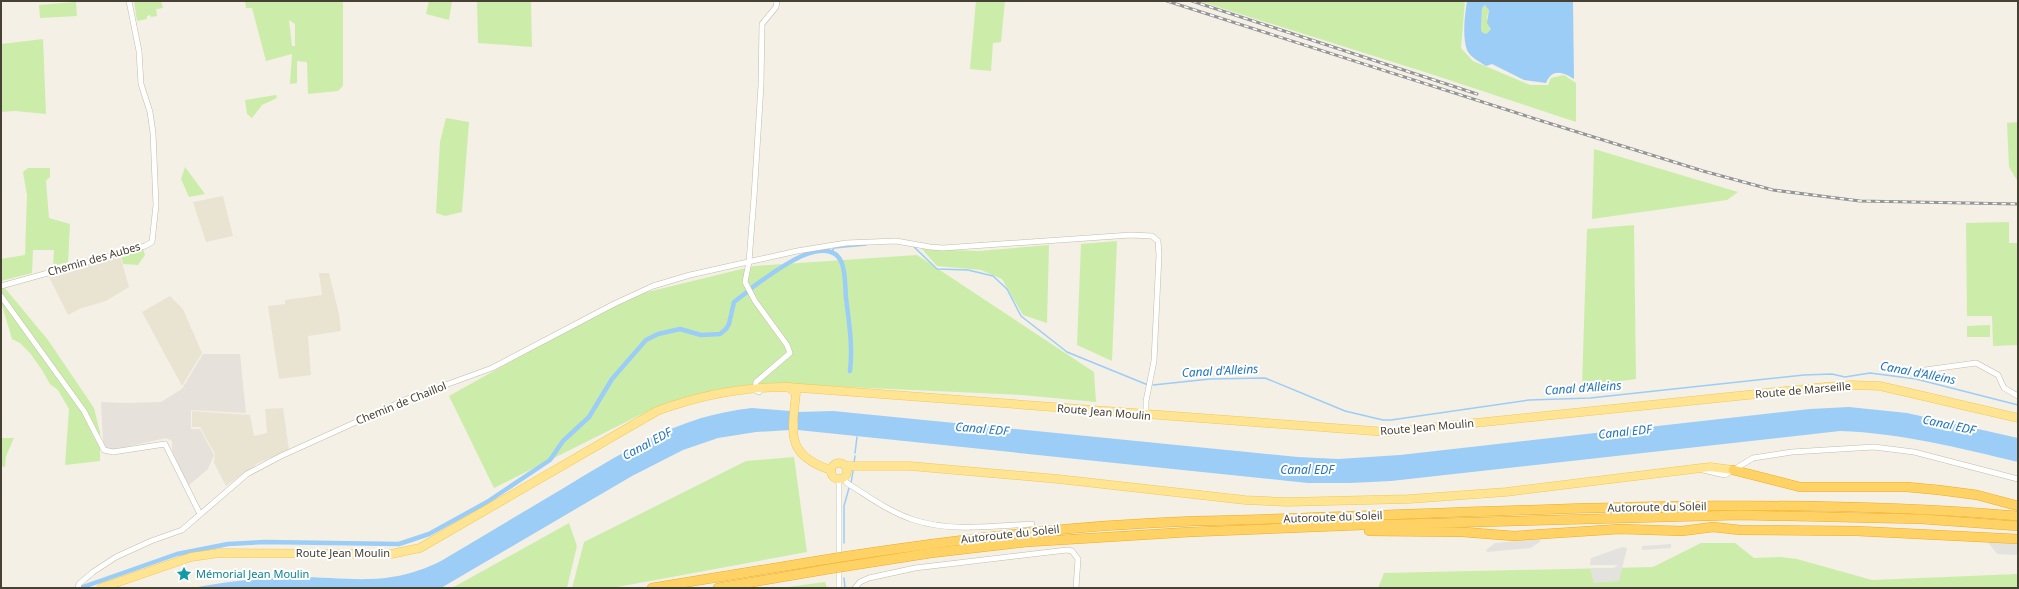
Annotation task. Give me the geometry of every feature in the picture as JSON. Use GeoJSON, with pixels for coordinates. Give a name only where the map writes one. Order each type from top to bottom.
{"type":"FeatureCollection","features":[{"type":"Feature","properties":{"kind":"highway"},"geometry":{"type":"LineString","coordinates":[[1733,470],[1800,487],[1907,488],[1939,490],[1978,495],[2018,506]]}},
{"type":"Feature","properties":{"kind":"highway","name":"Autoroute du Soleil"},"geometry":{"type":"LineString","coordinates":[[652,588],[848,556],[984,536],[1120,524],[1523,510],[1741,506],[1871,508],[2018,516]]}},
{"type":"Feature","properties":{"kind":"highway","name":"Autoroute du Soleil"},"geometry":{"type":"LineString","coordinates":[[718,588],[931,553],[1027,542],[1276,528],[1740,515],[1907,519],[2018,526]]}},
{"type":"Feature","properties":{"kind":"highway"},"geometry":{"type":"LineString","coordinates":[[1276,528],[1463,532],[1514,536],[1620,529],[1682,531],[1713,528],[1740,530],[1857,531],[2018,539]]}},
{"type":"Feature","properties":{"kind":"main road","name":"Route de Marseille"},"geometry":{"type":"LineString","coordinates":[[1584,412],[1825,386],[1867,385],[1906,391],[2018,418]]}},
{"type":"Feature","properties":{"kind":"main road","name":"Route Jean Moulin"},"geometry":{"type":"LineString","coordinates":[[630,426],[688,404],[756,390]]}},
{"type":"Feature","properties":{"kind":"main road","name":"Route Jean Moulin"},"geometry":{"type":"LineString","coordinates":[[101,588],[191,557],[219,553],[391,554],[420,548],[658,411],[685,401],[724,392],[756,390],[822,390],[1387,432],[1584,412]]}},
{"type":"Feature","properties":{"kind":"main road"},"geometry":{"type":"LineString","coordinates":[[894,396],[791,390],[794,409],[792,432],[795,446],[802,454],[817,464],[831,470],[833,476],[845,472],[910,466],[1058,479],[1245,500],[1287,502],[1409,500],[1492,493],[1710,467],[1733,470]]}},
{"type":"Feature","properties":{"kind":"main road"},"geometry":{"type":"LineString","coordinates":[[831,470],[836,464],[840,464],[845,472]]}},
{"type":"Feature","properties":{"kind":"street","name":"Chemin des Aubes"},"geometry":{"type":"LineString","coordinates":[[1,286],[145,246],[152,242],[154,235],[156,205],[155,162],[150,112],[141,84],[139,51],[129,1]]}},
{"type":"Feature","properties":{"kind":"street"},"geometry":{"type":"LineString","coordinates":[[756,390],[756,382],[790,353],[787,345],[749,293],[745,282],[749,262],[761,85],[762,24],[776,7],[777,1]]}},
{"type":"Feature","properties":{"kind":"street","name":"Chemin de Chaillol"},"geometry":{"type":"LineString","coordinates":[[78,587],[93,572],[116,557],[164,536],[182,530],[247,474],[301,446],[407,399],[492,368],[642,290],[690,275],[817,247],[871,241],[896,241],[943,248],[1131,235],[1152,236],[1158,241],[1159,255],[1154,361],[1146,401],[1146,415]]}},
{"type":"Feature","properties":{"kind":"street"},"geometry":{"type":"LineString","coordinates":[[1,296],[84,411],[104,450],[113,452],[165,444],[200,514]]}},
{"type":"Feature","properties":{"kind":"street"},"geometry":{"type":"LineString","coordinates":[[1918,371],[1976,363],[1998,375],[2004,388],[2018,396]]}},
{"type":"Feature","properties":{"kind":"street"},"geometry":{"type":"LineString","coordinates":[[1733,470],[1749,459],[1760,456],[1874,447],[1914,452],[2018,479]]}},
{"type":"Feature","properties":{"kind":"street"},"geometry":{"type":"LineString","coordinates":[[845,472],[887,508],[926,524],[953,526],[1032,524]]}},
{"type":"Feature","properties":{"kind":"street"},"geometry":{"type":"LineString","coordinates":[[839,588],[845,472]]}},
{"type":"Feature","properties":{"kind":"street"},"geometry":{"type":"LineString","coordinates":[[855,588],[860,582],[869,578],[915,568],[1067,550],[1072,551],[1078,559],[1076,588]]}},
{"type":"Feature","properties":{"kind":"shaded area"},"geometry":{"type":"Polygon","coordinates":[[[223,196],[233,236],[206,242],[193,202],[223,196]]]}},
{"type":"Feature","properties":{"kind":"shaded area"},"geometry":{"type":"Polygon","coordinates":[[[120,256],[129,287],[106,301],[79,309],[68,315],[48,275],[120,256]]]}},
{"type":"Feature","properties":{"kind":"shaded area"},"geometry":{"type":"Polygon","coordinates":[[[319,273],[329,273],[339,314],[341,331],[308,336],[311,375],[279,379],[268,306],[285,304],[285,300],[322,295],[319,273]]]}},
{"type":"Feature","properties":{"kind":"shaded area"},"geometry":{"type":"Polygon","coordinates":[[[170,296],[183,309],[202,353],[182,386],[142,312],[170,296]]]}},
{"type":"Feature","properties":{"kind":"shaded area"},"geometry":{"type":"Polygon","coordinates":[[[203,354],[240,354],[246,413],[191,410],[191,429],[200,429],[214,455],[208,469],[188,486],[172,450],[172,441],[166,438],[112,450],[106,448],[103,441],[101,402],[161,402],[182,389],[203,354]]]}},
{"type":"Feature","properties":{"kind":"shaded area"},"geometry":{"type":"Polygon","coordinates":[[[283,408],[289,450],[258,463],[226,486],[214,463],[215,454],[200,427],[192,427],[192,411],[250,415],[254,436],[267,433],[265,409],[283,408]]]}},
{"type":"Feature","properties":{"kind":"shaded area"},"geometry":{"type":"Polygon","coordinates":[[[1540,539],[1541,541],[1531,548],[1487,552],[1486,550],[1495,543],[1540,539]]]}},
{"type":"Feature","properties":{"kind":"shaded area"},"geometry":{"type":"Polygon","coordinates":[[[1987,541],[2018,543],[2018,555],[1997,554],[1987,541]]]}},
{"type":"Feature","properties":{"kind":"shaded area"},"geometry":{"type":"Polygon","coordinates":[[[1671,544],[1671,548],[1642,550],[1642,546],[1671,544]]]}},
{"type":"Feature","properties":{"kind":"shaded area"},"geometry":{"type":"Polygon","coordinates":[[[1622,547],[1627,548],[1619,581],[1594,583],[1590,569],[1614,568],[1618,565],[1590,565],[1591,558],[1622,547]]]}},
{"type":"Feature","properties":{"kind":"green space"},"geometry":{"type":"Polygon","coordinates":[[[134,1],[161,1],[163,8],[156,9],[157,16],[151,17],[150,15],[147,16],[147,19],[137,21],[134,1]]]}},
{"type":"Feature","properties":{"kind":"green space"},"geometry":{"type":"Polygon","coordinates":[[[245,1],[343,1],[343,86],[338,91],[308,94],[307,62],[297,61],[297,83],[290,84],[292,54],[266,61],[252,8],[246,8],[245,1]],[[289,20],[292,46],[295,46],[295,24],[289,20]]]}},
{"type":"Feature","properties":{"kind":"green space"},"geometry":{"type":"Polygon","coordinates":[[[429,1],[452,1],[449,20],[426,14],[429,1]]]}},
{"type":"Feature","properties":{"kind":"green space"},"geometry":{"type":"Polygon","coordinates":[[[477,1],[531,1],[532,47],[478,43],[477,1]]]}},
{"type":"Feature","properties":{"kind":"green space"},"geometry":{"type":"Polygon","coordinates":[[[976,1],[1005,1],[1001,42],[993,43],[991,71],[970,69],[976,1]]]}},
{"type":"Feature","properties":{"kind":"green space"},"geometry":{"type":"Polygon","coordinates":[[[1199,1],[1465,1],[1461,48],[1473,61],[1530,85],[1548,85],[1551,78],[1564,75],[1576,83],[1576,122],[1434,75],[1199,1]]]}},
{"type":"Feature","properties":{"kind":"green space"},"geometry":{"type":"Polygon","coordinates":[[[76,2],[77,16],[40,18],[39,5],[76,2]]]}},
{"type":"Feature","properties":{"kind":"green space"},"geometry":{"type":"Polygon","coordinates":[[[1487,5],[1489,10],[1487,18],[1491,29],[1486,34],[1482,32],[1481,29],[1482,8],[1487,5]]]}},
{"type":"Feature","properties":{"kind":"green space"},"geometry":{"type":"Polygon","coordinates":[[[43,39],[46,114],[15,111],[1,112],[1,44],[43,39]]]}},
{"type":"Feature","properties":{"kind":"green space"},"geometry":{"type":"Polygon","coordinates":[[[276,95],[277,98],[262,105],[252,118],[247,114],[245,100],[276,95]]]}},
{"type":"Feature","properties":{"kind":"green space"},"geometry":{"type":"Polygon","coordinates":[[[446,118],[469,122],[462,212],[445,216],[436,213],[440,142],[446,118]]]}},
{"type":"Feature","properties":{"kind":"green space"},"geometry":{"type":"Polygon","coordinates":[[[2018,122],[2018,182],[2009,167],[2007,123],[2018,122]]]}},
{"type":"Feature","properties":{"kind":"green space"},"geometry":{"type":"Polygon","coordinates":[[[1594,149],[1738,192],[1727,200],[1592,219],[1594,149]]]}},
{"type":"Feature","properties":{"kind":"green space"},"geometry":{"type":"Polygon","coordinates":[[[185,167],[205,194],[189,197],[181,179],[185,167]]]}},
{"type":"Feature","properties":{"kind":"green space"},"geometry":{"type":"Polygon","coordinates":[[[28,168],[50,168],[50,177],[46,181],[49,218],[70,224],[68,262],[53,266],[54,250],[33,250],[32,273],[1,281],[1,259],[25,255],[27,195],[23,172],[28,168]]]}},
{"type":"Feature","properties":{"kind":"green space"},"geometry":{"type":"Polygon","coordinates":[[[2009,222],[2009,243],[2018,243],[2018,345],[1993,346],[1992,316],[1967,316],[1966,223],[2009,222]]]}},
{"type":"Feature","properties":{"kind":"green space"},"geometry":{"type":"Polygon","coordinates":[[[1634,225],[1636,379],[1582,386],[1587,229],[1634,225]]]}},
{"type":"Feature","properties":{"kind":"green space"},"geometry":{"type":"Polygon","coordinates":[[[1117,241],[1112,361],[1077,345],[1081,244],[1117,241]]]}},
{"type":"Feature","properties":{"kind":"green space"},"geometry":{"type":"Polygon","coordinates":[[[1049,245],[1047,323],[1023,315],[1002,279],[981,270],[937,266],[922,249],[979,251],[1049,245]]]}},
{"type":"Feature","properties":{"kind":"green space"},"geometry":{"type":"Polygon","coordinates":[[[143,249],[145,255],[138,265],[123,264],[121,256],[143,249]]]}},
{"type":"Feature","properties":{"kind":"green space"},"geometry":{"type":"Polygon","coordinates":[[[917,255],[1094,372],[1096,402],[1022,395],[801,385],[692,396],[654,408],[494,488],[449,396],[627,297],[754,266],[917,255]]]}},
{"type":"Feature","properties":{"kind":"green space"},"geometry":{"type":"Polygon","coordinates":[[[4,287],[48,340],[94,408],[100,432],[100,461],[65,465],[69,409],[58,390],[50,384],[30,353],[20,343],[12,339],[1,302],[1,288],[4,287]]]}},
{"type":"Feature","properties":{"kind":"green space"},"geometry":{"type":"Polygon","coordinates":[[[1990,325],[1990,337],[1967,337],[1967,326],[1990,325]]]}},
{"type":"Feature","properties":{"kind":"green space"},"geometry":{"type":"Polygon","coordinates":[[[1,438],[14,438],[6,456],[5,467],[1,466],[1,438]]]}},
{"type":"Feature","properties":{"kind":"green space"},"geometry":{"type":"Polygon","coordinates":[[[794,457],[807,552],[612,588],[572,588],[584,542],[746,461],[794,457]]]}},
{"type":"Feature","properties":{"kind":"green space"},"geometry":{"type":"Polygon","coordinates":[[[569,523],[577,546],[567,588],[452,588],[569,523]]]}},
{"type":"Feature","properties":{"kind":"green space"},"geometry":{"type":"Polygon","coordinates":[[[1701,543],[1735,543],[1754,558],[1780,557],[1797,559],[1872,580],[2018,574],[2018,588],[1378,588],[1384,573],[1653,567],[1701,543]]]}},
{"type":"Feature","properties":{"kind":"green space"},"geometry":{"type":"Polygon","coordinates":[[[825,582],[827,588],[780,588],[825,582]]]}},
{"type":"Feature","properties":{"kind":"water"},"geometry":{"type":"Polygon","coordinates":[[[1467,1],[1573,1],[1574,79],[1562,73],[1555,73],[1548,78],[1546,83],[1524,80],[1492,64],[1486,66],[1478,61],[1468,53],[1465,44],[1464,26],[1467,1]],[[1485,5],[1482,8],[1481,29],[1482,32],[1486,34],[1491,29],[1487,23],[1489,10],[1485,5]]]}},
{"type":"Feature","properties":{"kind":"water","name":"Canal EDF"},"geometry":{"type":"Polygon","coordinates":[[[1849,407],[1907,413],[2018,438],[2018,462],[1908,438],[1863,432],[1840,431],[1391,481],[1308,483],[798,430],[798,412],[833,411],[1298,457],[1338,459],[1400,455],[1810,409],[1849,407]]]}},
{"type":"Feature","properties":{"kind":"water","name":"Canal EDF"},"geometry":{"type":"Polygon","coordinates":[[[752,408],[790,411],[790,430],[756,432],[718,438],[683,450],[632,476],[441,588],[192,588],[240,581],[289,577],[348,579],[384,578],[421,570],[441,561],[612,459],[655,436],[677,426],[701,418],[725,412],[752,408]]]}},
{"type":"Feature","properties":{"kind":"waterway","name":"Canal d'Alleins"},"geometry":{"type":"LineString","coordinates":[[831,253],[834,248],[866,245]]}},
{"type":"Feature","properties":{"kind":"waterway","name":"Canal d'Alleins"},"geometry":{"type":"LineString","coordinates":[[913,246],[937,269],[968,270],[993,276],[1007,289],[1021,316],[1067,352],[1148,385]]}},
{"type":"Feature","properties":{"kind":"waterway"},"geometry":{"type":"LineString","coordinates":[[750,289],[782,267],[809,253],[822,251],[833,253],[841,261],[845,275],[851,344],[850,371]]}},
{"type":"Feature","properties":{"kind":"waterway"},"geometry":{"type":"LineString","coordinates":[[80,588],[177,554],[228,544],[265,542],[399,544],[429,534],[487,502],[550,460],[563,441],[589,417],[612,379],[646,340],[658,334],[680,329],[701,335],[720,334],[729,324],[734,302],[747,292]]}},
{"type":"Feature","properties":{"kind":"waterway","name":"Canal d'Alleins"},"geometry":{"type":"LineString","coordinates":[[1153,385],[1210,379],[1265,378],[1345,411],[1383,420],[1529,400],[1590,398],[1804,375],[1832,374],[1845,377],[1870,373],[1916,379],[2018,405]]}},
{"type":"Feature","properties":{"kind":"waterway"},"geometry":{"type":"LineString","coordinates":[[855,453],[857,437]]}},
{"type":"Feature","properties":{"kind":"waterway"},"geometry":{"type":"LineString","coordinates":[[854,463],[855,456]]}},
{"type":"Feature","properties":{"kind":"waterway"},"geometry":{"type":"LineString","coordinates":[[851,483],[853,471]]}},
{"type":"Feature","properties":{"kind":"waterway"},"geometry":{"type":"LineString","coordinates":[[844,543],[844,506],[849,488]]}},
{"type":"Feature","properties":{"kind":"waterway"},"geometry":{"type":"LineString","coordinates":[[844,578],[845,588]]}},
{"type":"Feature","properties":{"kind":"railway"},"geometry":{"type":"LineString","coordinates":[[1167,1],[1542,121],[1703,171],[1773,190],[1860,201],[2018,204]]}},
{"type":"Feature","properties":{"kind":"railway"},"geometry":{"type":"LineString","coordinates":[[1192,1],[1477,94]]}},
{"type":"Feature","properties":{"kind":"place","name":"Mémorial Jean Moulin"},"geometry":{"type":"Point","coordinates":[184,574]}}]}
